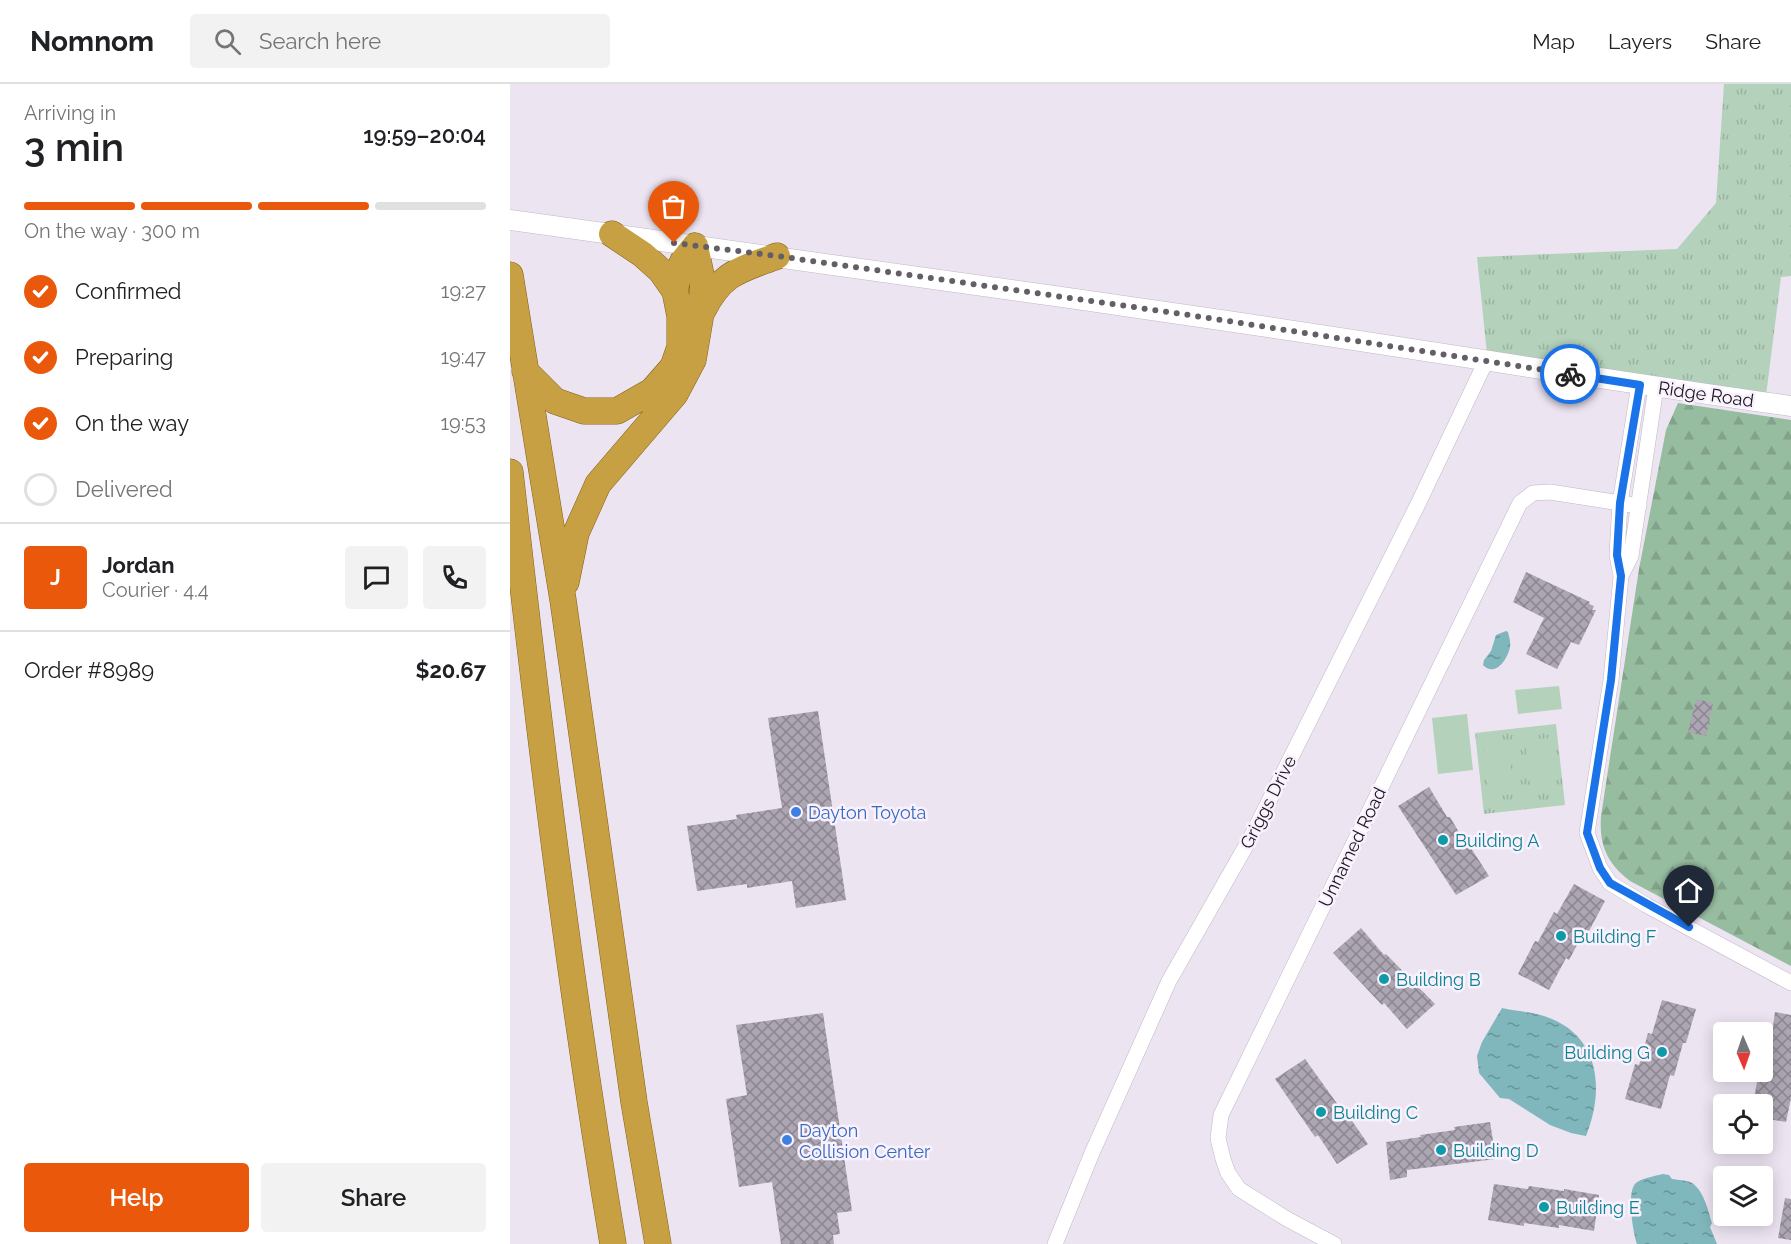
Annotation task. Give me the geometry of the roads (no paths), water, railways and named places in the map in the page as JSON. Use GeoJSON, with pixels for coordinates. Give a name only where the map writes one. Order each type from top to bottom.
{"type":"FeatureCollection","features":[{"type":"Feature","properties":{"kind":"highway"},"geometry":{"type":"LineString","coordinates":[[612,234],[661,270],[675,291]]}},
{"type":"Feature","properties":{"kind":"highway"},"geometry":{"type":"LineString","coordinates":[[525,371],[555,401],[584,411],[617,411],[652,392],[673,368],[680,347],[680,316],[675,291],[683,261],[695,246]]}},
{"type":"Feature","properties":{"kind":"highway"},"geometry":{"type":"LineString","coordinates":[[563,600],[576,533],[598,484],[675,394],[693,360],[703,285],[695,246]]}},
{"type":"Feature","properties":{"kind":"highway"},"geometry":{"type":"LineString","coordinates":[[701,313],[712,292],[731,274],[777,256]]}},
{"type":"Feature","properties":{"kind":"highway"},"geometry":{"type":"LineString","coordinates":[[510,275],[563,600],[634,1102],[658,1244]]}},
{"type":"Feature","properties":{"kind":"highway"},"geometry":{"type":"LineString","coordinates":[[510,472],[534,684],[595,1137],[613,1244]]}},
{"type":"Feature","properties":{"kind":"highway"},"geometry":{"type":"LineString","coordinates":[[510,597],[515,607],[534,684]]}},
{"type":"Feature","properties":{"kind":"street","name":"Ridge Road"},"geometry":{"type":"LineString","coordinates":[[510,220],[1178,314],[1791,406]]}},
{"type":"Feature","properties":{"kind":"street","name":"Griggs Drive"},"geometry":{"type":"LineString","coordinates":[[1055,1244],[1092,1153],[1168,981],[1251,837],[1418,504],[1486,361]]}},
{"type":"Feature","properties":{"kind":"street"},"geometry":{"type":"LineString","coordinates":[[1648,386],[1620,503],[1617,555],[1621,576],[1611,680],[1587,833],[1600,868],[1610,883],[1646,905],[1791,983]]}},
{"type":"Feature","properties":{"kind":"street"},"geometry":{"type":"LineString","coordinates":[[1621,576],[1631,556],[1639,506],[1648,386]]}},
{"type":"Feature","properties":{"kind":"street","name":"Unnamed Road"},"geometry":{"type":"LineString","coordinates":[[1334,1244],[1287,1219],[1239,1189],[1222,1159],[1218,1138],[1221,1115],[1520,503],[1533,493],[1550,492],[1639,506]]}},
{"type":"Feature","properties":{"kind":"water"},"geometry":{"type":"Polygon","coordinates":[[[1506,631],[1510,643],[1507,657],[1496,668],[1488,668],[1483,665],[1484,660],[1491,651],[1496,635],[1506,631]]]}},
{"type":"Feature","properties":{"kind":"water"},"geometry":{"type":"Polygon","coordinates":[[[1502,1008],[1544,1016],[1563,1024],[1587,1049],[1596,1082],[1592,1118],[1586,1136],[1550,1125],[1509,1099],[1500,1098],[1479,1073],[1477,1056],[1482,1042],[1502,1008]]]}},
{"type":"Feature","properties":{"kind":"water"},"geometry":{"type":"Polygon","coordinates":[[[1663,1174],[1669,1175],[1672,1179],[1690,1182],[1700,1191],[1717,1244],[1637,1244],[1631,1212],[1633,1187],[1642,1180],[1663,1174]]]}},
{"type":"Feature","properties":{"kind":"place","name":"Dayton Toyota"},"geometry":{"type":"Point","coordinates":[796,812]}},
{"type":"Feature","properties":{"kind":"place","name":"Building A"},"geometry":{"type":"Point","coordinates":[1443,840]}},
{"type":"Feature","properties":{"kind":"place","name":"Building F"},"geometry":{"type":"Point","coordinates":[1561,936]}},
{"type":"Feature","properties":{"kind":"place","name":"Building B"},"geometry":{"type":"Point","coordinates":[1384,979]}},
{"type":"Feature","properties":{"kind":"place","name":"Building G"},"geometry":{"type":"Point","coordinates":[1662,1052]}},
{"type":"Feature","properties":{"kind":"place","name":"Building C"},"geometry":{"type":"Point","coordinates":[1321,1112]}},
{"type":"Feature","properties":{"kind":"place","name":"Dayton Collision Center"},"geometry":{"type":"Point","coordinates":[787,1140]}},
{"type":"Feature","properties":{"kind":"place","name":"Building D"},"geometry":{"type":"Point","coordinates":[1441,1150]}},
{"type":"Feature","properties":{"kind":"place","name":"Building E"},"geometry":{"type":"Point","coordinates":[1544,1207]}}]}
